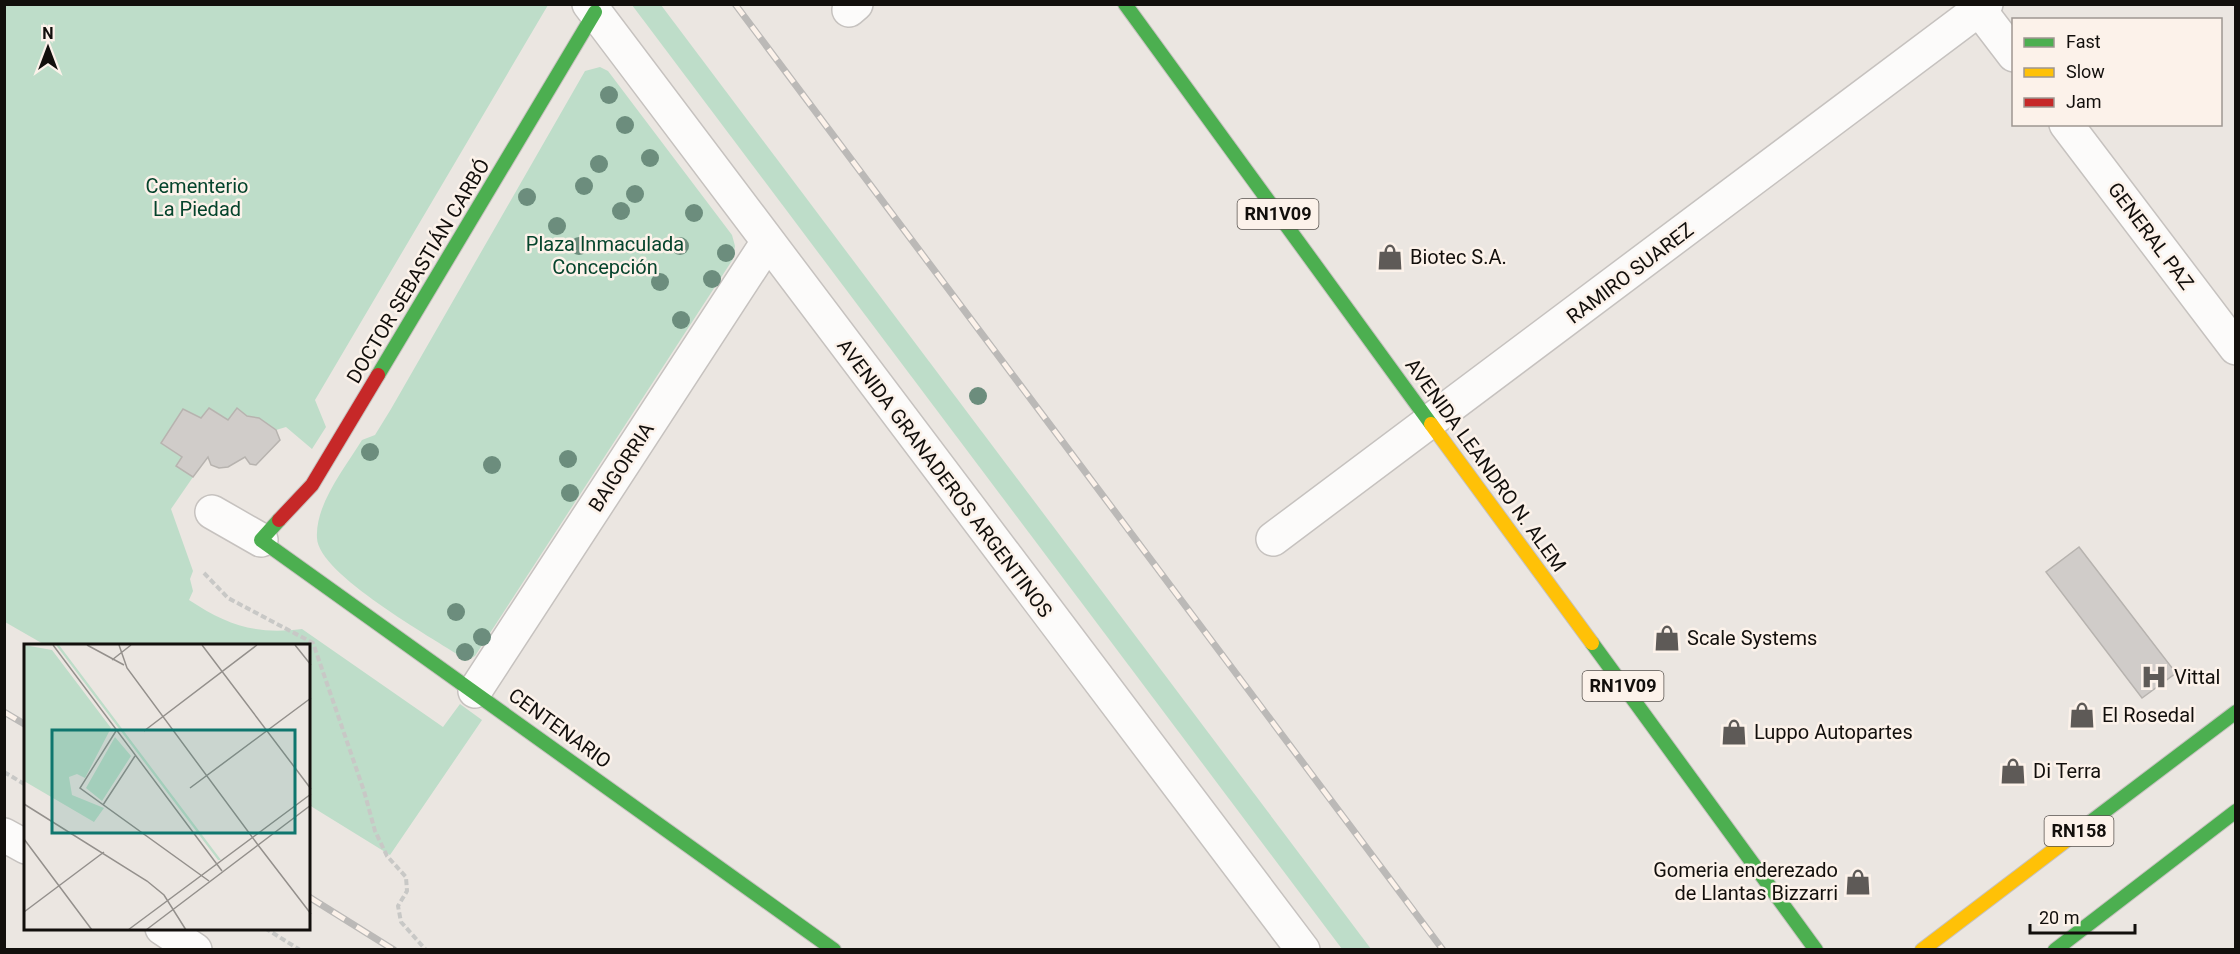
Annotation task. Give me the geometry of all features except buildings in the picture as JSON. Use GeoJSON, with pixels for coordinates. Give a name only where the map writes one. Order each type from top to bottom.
{"type":"FeatureCollection","features":[{"type":"Feature","properties":{"kind":"main road","name":"AVENIDA LEANDRO N. ALEM"},"geometry":{"type":"LineString","coordinates":[[1125,4],[1816,950]]}},
{"type":"Feature","properties":{"kind":"main road","name":"DOCTOR SEBASTIÁN CARBÓ"},"geometry":{"type":"LineString","coordinates":[[261,540],[312,485],[592,8]]}},
{"type":"Feature","properties":{"kind":"main road","name":"CENTENARIO"},"geometry":{"type":"LineString","coordinates":[[261,540],[834,950]]}},
{"type":"Feature","properties":{"kind":"main road","name":"RN158"},"geometry":{"type":"LineString","coordinates":[[1922,950],[2235,712]]}},
{"type":"Feature","properties":{"kind":"main road"},"geometry":{"type":"LineString","coordinates":[[2055,950],[2235,811]]}},
{"type":"Feature","properties":{"kind":"street","name":"RAMIRO SUAREZ"},"geometry":{"type":"LineString","coordinates":[[1273,539],[1431,423],[1980,6]]}},
{"type":"Feature","properties":{"kind":"street"},"geometry":{"type":"LineString","coordinates":[[1980,6],[2012,54]]}},
{"type":"Feature","properties":{"kind":"street","name":"AVENIDA GRANADEROS ARGENTINOS"},"geometry":{"type":"LineString","coordinates":[[592,8],[767,243],[1303,950]]}},
{"type":"Feature","properties":{"kind":"street","name":"GENERAL PAZ"},"geometry":{"type":"LineString","coordinates":[[2068,126],[2235,348]]}},
{"type":"Feature","properties":{"kind":"street","name":"BAIGORRIA"},"geometry":{"type":"LineString","coordinates":[[475,692],[767,243]]}},
{"type":"Feature","properties":{"kind":"street"},"geometry":{"type":"LineString","coordinates":[[212,512],[261,540]]}},
{"type":"Feature","properties":{"kind":"street"},"geometry":{"type":"LineString","coordinates":[[4,835],[24,846]]}},
{"type":"Feature","properties":{"kind":"street"},"geometry":{"type":"LineString","coordinates":[[165,930],[195,950]]}},
{"type":"Feature","properties":{"kind":"path"},"geometry":{"type":"LineString","coordinates":[[204,573],[228,598],[313,643],[364,791],[375,831],[387,856],[406,877],[407,891],[398,906],[401,922],[426,950]]}},
{"type":"Feature","properties":{"kind":"path"},"geometry":{"type":"LineString","coordinates":[[4,772],[24,784]]}},
{"type":"Feature","properties":{"kind":"path"},"geometry":{"type":"LineString","coordinates":[[268,930],[300,950]]}},
{"type":"Feature","properties":{"kind":"green space","name":"Cementerio La Piedad"},"geometry":{"type":"Polygon","coordinates":[[[5,5],[548,5],[315,400],[326,427],[312,449],[286,427],[276,430],[259,418],[247,416],[237,408],[228,420],[210,408],[201,418],[183,409],[161,443],[182,457],[176,466],[193,477],[171,509],[193,571],[190,579],[193,591],[189,600],[216,616],[242,626],[270,631],[302,629],[443,727],[460,704],[482,720],[390,855],[310,806],[310,644],[43,644],[5,622],[5,5]]]}},
{"type":"Feature","properties":{"kind":"green space"},"geometry":{"type":"Polygon","coordinates":[[[632,5],[661,5],[1371,949],[1342,949],[632,5]]]}},
{"type":"Feature","properties":{"kind":"green space","name":"Plaza Inmaculada Concepción"},"geometry":{"type":"Polygon","coordinates":[[[600,67],[608,71],[732,235],[735,246],[733,259],[475,656],[470,659],[463,658],[379,604],[336,569],[322,553],[317,538],[321,512],[332,487],[362,440],[375,435],[391,409],[585,71],[600,67]]]}},
{"type":"Feature","properties":{"kind":"railway"},"geometry":{"type":"LineString","coordinates":[[735,4],[1443,950]]}},
{"type":"Feature","properties":{"kind":"railway"},"geometry":{"type":"LineString","coordinates":[[4,712],[24,724]]}},
{"type":"Feature","properties":{"kind":"railway"},"geometry":{"type":"LineString","coordinates":[[310,898],[394,950]]}},
{"type":"Feature","properties":{"kind":"traffic: fast"},"geometry":{"type":"LineString","coordinates":[[1125,4],[1431,424]]}},
{"type":"Feature","properties":{"kind":"traffic: fast"},"geometry":{"type":"LineString","coordinates":[[378,375],[595,12]]}},
{"type":"Feature","properties":{"kind":"traffic: fast"},"geometry":{"type":"LineString","coordinates":[[279,520],[261,540],[834,950]]}},
{"type":"Feature","properties":{"kind":"traffic: fast"},"geometry":{"type":"LineString","coordinates":[[1592,643],[1816,950]]}},
{"type":"Feature","properties":{"kind":"traffic: fast"},"geometry":{"type":"LineString","coordinates":[[2080,830],[2236,712]]}},
{"type":"Feature","properties":{"kind":"traffic: fast"},"geometry":{"type":"LineString","coordinates":[[2055,950],[2236,811]]}},
{"type":"Feature","properties":{"kind":"traffic: slow"},"geometry":{"type":"LineString","coordinates":[[1431,424],[1592,643]]}},
{"type":"Feature","properties":{"kind":"traffic: slow"},"geometry":{"type":"LineString","coordinates":[[1922,950],[2080,830]]}},
{"type":"Feature","properties":{"kind":"traffic: jam"},"geometry":{"type":"LineString","coordinates":[[279,520],[312,485],[378,375]]}},
{"type":"Feature","properties":{"kind":"place","name":"Biotec S.A."},"geometry":{"type":"Point","coordinates":[1390,257]}},
{"type":"Feature","properties":{"kind":"place","name":"Scale Systems"},"geometry":{"type":"Point","coordinates":[1667,638]}},
{"type":"Feature","properties":{"kind":"place","name":"Vittal"},"geometry":{"type":"Point","coordinates":[2154,677]}},
{"type":"Feature","properties":{"kind":"place","name":"El Rosedal"},"geometry":{"type":"Point","coordinates":[2082,715]}},
{"type":"Feature","properties":{"kind":"place","name":"Luppo Autopartes"},"geometry":{"type":"Point","coordinates":[1734,732]}},
{"type":"Feature","properties":{"kind":"place","name":"Di Terra"},"geometry":{"type":"Point","coordinates":[2013,771]}},
{"type":"Feature","properties":{"kind":"place","name":"Gomeria enderezado de Llantas Bizzarri"},"geometry":{"type":"Point","coordinates":[1858,882]}}]}
